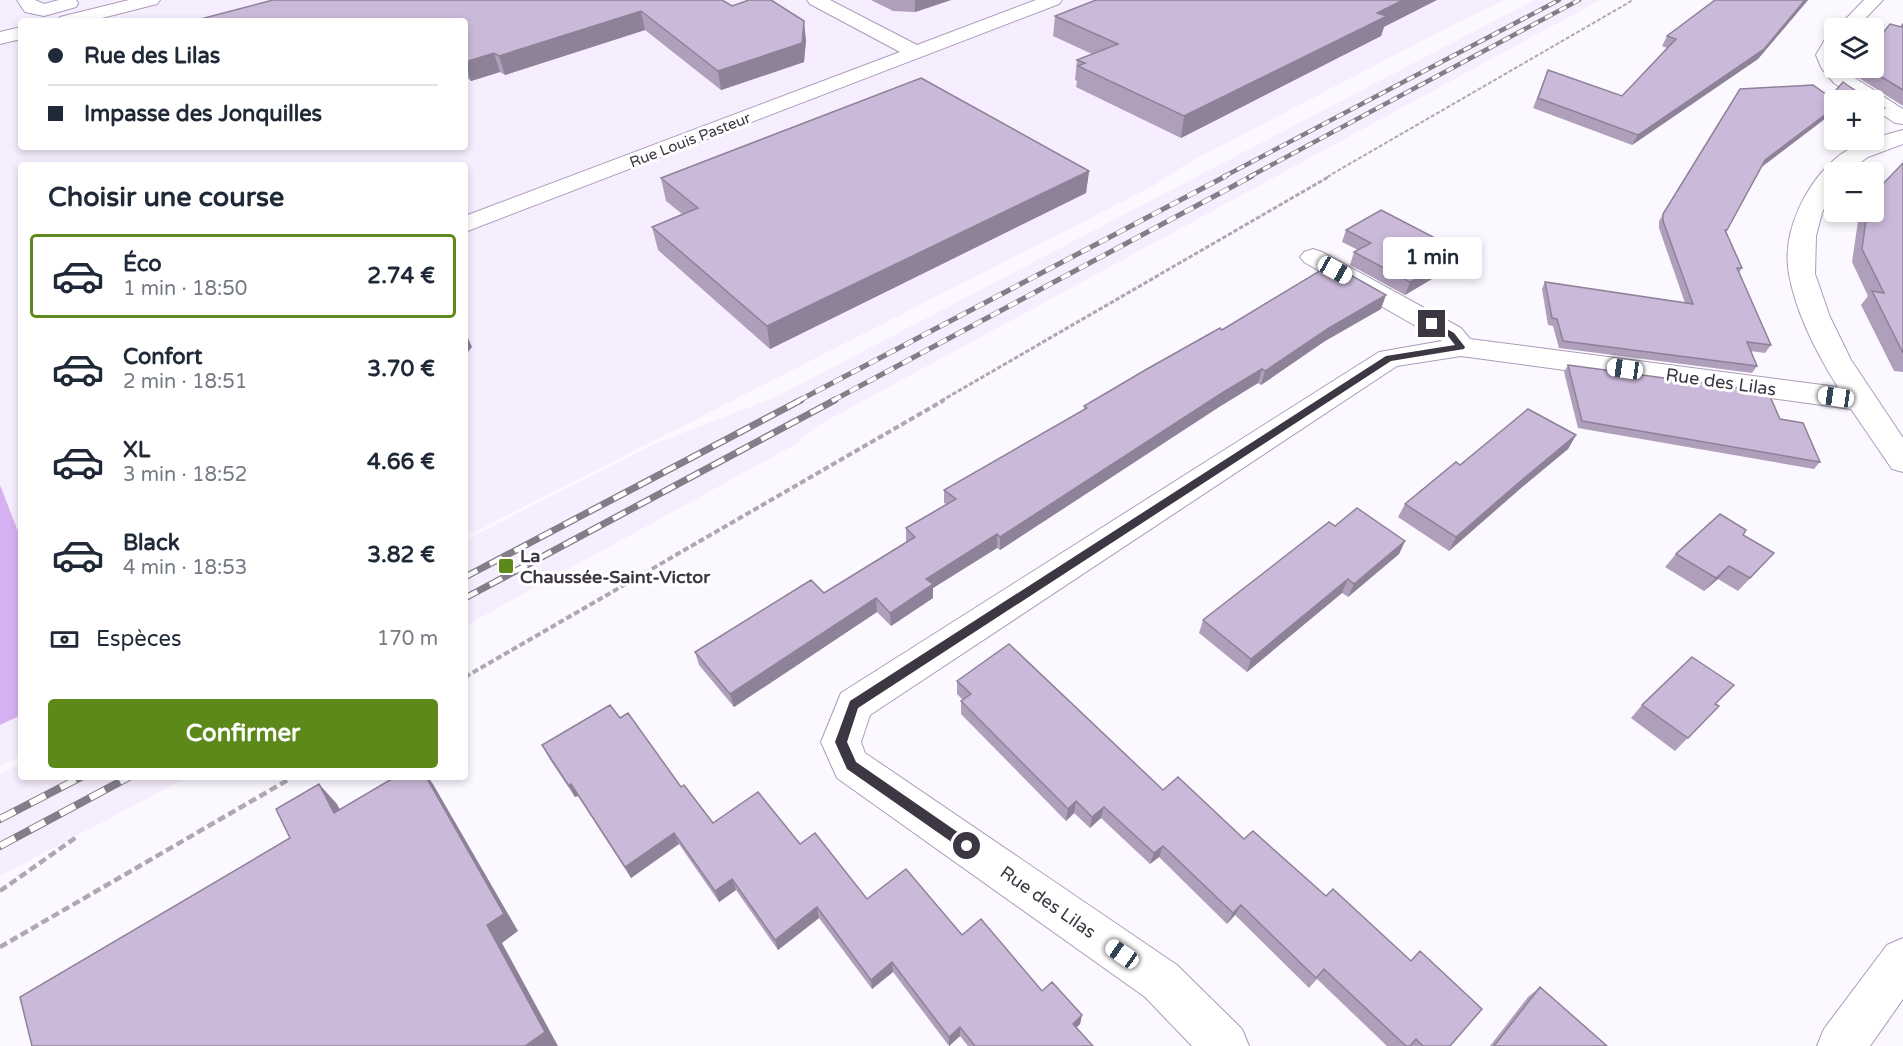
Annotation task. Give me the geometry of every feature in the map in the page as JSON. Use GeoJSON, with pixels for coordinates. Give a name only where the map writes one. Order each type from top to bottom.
{"type":"FeatureCollection","features":[{"type":"Feature","properties":{"kind":"street"},"geometry":{"type":"LineString","coordinates":[[26,0],[32,8],[44,10],[74,10],[152,0]]}},
{"type":"Feature","properties":{"kind":"street"},"geometry":{"type":"LineString","coordinates":[[816,0],[915,52]]}},
{"type":"Feature","properties":{"kind":"street","name":"Rue Louis Pasteur"},"geometry":{"type":"LineString","coordinates":[[468,224],[1053,0]]}},
{"type":"Feature","properties":{"kind":"street"},"geometry":{"type":"LineString","coordinates":[[1856,18],[1874,0]]}},
{"type":"Feature","properties":{"kind":"street"},"geometry":{"type":"LineString","coordinates":[[0,38],[18,34]]}},
{"type":"Feature","properties":{"kind":"street"},"geometry":{"type":"LineString","coordinates":[[1843,78],[1903,118]]}},
{"type":"Feature","properties":{"kind":"street"},"geometry":{"type":"LineString","coordinates":[[1903,137],[1877,144],[1851,156],[1822,185],[1804,225],[1801,270],[1812,308],[1859,400],[1903,461]]}},
{"type":"Feature","properties":{"kind":"street"},"geometry":{"type":"LineString","coordinates":[[1324,263],[1451,334],[1461,347]]}},
{"type":"Feature","properties":{"kind":"street","name":"Rue des Lilas"},"geometry":{"type":"LineString","coordinates":[[1225,1046],[1161,981],[851,765],[841,742],[854,705],[1389,358],[1461,347],[1859,400]]}},
{"type":"Feature","properties":{"kind":"street"},"geometry":{"type":"LineString","coordinates":[[1840,1046],[1903,961]]}},
{"type":"Feature","properties":{"kind":"path"},"geometry":{"type":"LineString","coordinates":[[468,675],[1633,0]]}},
{"type":"Feature","properties":{"kind":"path"},"geometry":{"type":"LineString","coordinates":[[0,947],[288,780]]}},
{"type":"Feature","properties":{"kind":"path"},"geometry":{"type":"LineString","coordinates":[[0,891],[78,836]]}},
{"type":"Feature","properties":{"kind":"shaded area"},"geometry":{"type":"Polygon","coordinates":[[[0,0],[1505,0],[1458,22],[1188,163],[1153,186],[468,535],[468,162],[18,162],[18,757],[0,765],[0,0]]]}},
{"type":"Feature","properties":{"kind":"shaded area"},"geometry":{"type":"Polygon","coordinates":[[[1534,0],[1600,0],[817,426],[794,445],[468,624],[468,538],[654,444],[774,398],[1534,0]]]}},
{"type":"Feature","properties":{"kind":"shaded area"},"geometry":{"type":"Polygon","coordinates":[[[0,485],[18,531],[18,716],[0,725],[0,485]]]}},
{"type":"Feature","properties":{"kind":"shaded area"},"geometry":{"type":"Polygon","coordinates":[[[18,765],[18,780],[182,780],[0,876],[0,773],[18,765]]]}},
{"type":"Feature","properties":{"kind":"building"},"geometry":{"type":"Polygon","coordinates":[[[273,0],[722,0],[732,6],[749,0],[771,0],[804,21],[802,43],[718,71],[641,11],[499,56],[494,53],[468,61],[468,18],[204,18],[273,0]]]}},
{"type":"Feature","properties":{"kind":"building"},"geometry":{"type":"Polygon","coordinates":[[[1096,0],[1403,0],[1377,13],[1387,16],[1184,116],[1078,66],[1085,63],[1077,60],[1118,44],[1055,16],[1096,0]]]}},
{"type":"Feature","properties":{"kind":"building"},"geometry":{"type":"Polygon","coordinates":[[[1715,0],[1805,0],[1764,49],[1638,135],[1538,98],[1548,70],[1622,96],[1676,39],[1667,36],[1715,0]]]}},
{"type":"Feature","properties":{"kind":"building"},"geometry":{"type":"Polygon","coordinates":[[[1890,24],[1901,27],[1903,24],[1903,90],[1883,78],[1884,32],[1890,24]]]}},
{"type":"Feature","properties":{"kind":"building"},"geometry":{"type":"Polygon","coordinates":[[[921,78],[1089,171],[767,326],[652,227],[698,208],[661,178],[921,78]]]}},
{"type":"Feature","properties":{"kind":"building"},"geometry":{"type":"Polygon","coordinates":[[[1843,82],[1855,90],[1836,90],[1843,82]]]}},
{"type":"Feature","properties":{"kind":"building"},"geometry":{"type":"Polygon","coordinates":[[[1813,85],[1824,93],[1824,116],[1765,160],[1725,230],[1742,268],[1737,268],[1771,345],[1747,342],[1757,366],[1563,341],[1557,319],[1552,318],[1545,282],[1693,304],[1663,221],[1663,214],[1740,89],[1813,85]]]}},
{"type":"Feature","properties":{"kind":"building"},"geometry":{"type":"Polygon","coordinates":[[[1903,163],[1903,353],[1872,291],[1884,293],[1862,249],[1866,222],[1884,222],[1884,183],[1903,163]]]}},
{"type":"Feature","properties":{"kind":"building"},"geometry":{"type":"Polygon","coordinates":[[[1381,210],[1462,252],[1410,282],[1354,252],[1371,243],[1346,230],[1381,210]]]}},
{"type":"Feature","properties":{"kind":"building"},"geometry":{"type":"Polygon","coordinates":[[[1331,264],[1386,295],[1329,328],[1265,371],[1262,369],[1222,393],[1000,537],[997,534],[926,579],[933,584],[890,613],[876,598],[730,694],[695,652],[811,580],[824,593],[915,537],[906,528],[956,499],[944,490],[1087,408],[1084,406],[1147,369],[1220,328],[1222,330],[1331,264]]]}},
{"type":"Feature","properties":{"kind":"building"},"geometry":{"type":"Polygon","coordinates":[[[1568,365],[1768,392],[1780,419],[1803,423],[1820,462],[1582,421],[1568,365]]]}},
{"type":"Feature","properties":{"kind":"building"},"geometry":{"type":"Polygon","coordinates":[[[1528,409],[1576,435],[1456,537],[1405,504],[1456,462],[1460,465],[1528,409]]]}},
{"type":"Feature","properties":{"kind":"building"},"geometry":{"type":"Polygon","coordinates":[[[1357,508],[1405,541],[1354,584],[1348,579],[1251,659],[1203,620],[1329,522],[1335,526],[1357,508]]]}},
{"type":"Feature","properties":{"kind":"building"},"geometry":{"type":"Polygon","coordinates":[[[1720,514],[1746,530],[1743,535],[1774,553],[1750,578],[1729,566],[1716,578],[1676,554],[1720,514]]]}},
{"type":"Feature","properties":{"kind":"building"},"geometry":{"type":"Polygon","coordinates":[[[1009,644],[1163,790],[1178,777],[1244,839],[1253,831],[1326,896],[1333,889],[1411,961],[1420,951],[1482,1009],[1450,1046],[1423,1046],[1416,1039],[1410,1046],[1406,1046],[1324,969],[1316,978],[1241,905],[1233,913],[1163,846],[1154,853],[1104,807],[1092,817],[1076,801],[1068,809],[961,701],[971,694],[957,681],[1009,644]]]}},
{"type":"Feature","properties":{"kind":"building"},"geometry":{"type":"Polygon","coordinates":[[[1692,657],[1734,685],[1715,704],[1719,706],[1688,738],[1642,705],[1692,657]]]}},
{"type":"Feature","properties":{"kind":"building"},"geometry":{"type":"Polygon","coordinates":[[[610,705],[620,718],[628,713],[681,787],[684,785],[713,823],[758,792],[800,844],[815,833],[867,899],[906,869],[962,935],[981,919],[1042,991],[1052,982],[1082,1015],[1073,1024],[1093,1046],[975,1046],[960,1027],[949,1037],[892,962],[871,980],[817,907],[775,940],[732,879],[715,891],[674,833],[625,867],[571,784],[569,786],[542,745],[610,705]]]}},
{"type":"Feature","properties":{"kind":"building"},"geometry":{"type":"Polygon","coordinates":[[[390,780],[428,780],[504,914],[487,925],[545,1032],[525,1046],[32,1046],[20,997],[290,838],[276,809],[319,784],[334,813],[390,780]]]}},
{"type":"Feature","properties":{"kind":"building"},"geometry":{"type":"Polygon","coordinates":[[[1540,987],[1607,1046],[1494,1046],[1540,987]]]}},
{"type":"Feature","properties":{"kind":"railway"},"geometry":{"type":"LineString","coordinates":[[1223,177],[1559,0]]}},
{"type":"Feature","properties":{"kind":"railway"},"geometry":{"type":"LineString","coordinates":[[1249,177],[1579,0]]}},
{"type":"Feature","properties":{"kind":"railway"},"geometry":{"type":"LineString","coordinates":[[798,401],[1226,176]]}},
{"type":"Feature","properties":{"kind":"railway"},"geometry":{"type":"LineString","coordinates":[[832,401],[1252,176]]}},
{"type":"Feature","properties":{"kind":"railway"},"geometry":{"type":"LineString","coordinates":[[468,575],[801,400]]}},
{"type":"Feature","properties":{"kind":"railway"},"geometry":{"type":"LineString","coordinates":[[468,596],[835,400]]}},
{"type":"Feature","properties":{"kind":"railway"},"geometry":{"type":"LineString","coordinates":[[0,819],[75,780]]}},
{"type":"Feature","properties":{"kind":"railway"},"geometry":{"type":"LineString","coordinates":[[0,846],[123,780]]}},
{"type":"Feature","properties":{"kind":"place","name":"La Chaussée-Saint-Victor"},"geometry":{"type":"Point","coordinates":[506,566]}},
{"type":"Feature","properties":{"kind":"route"},"geometry":{"type":"LineString","coordinates":[[967,846],[851,765],[841,742],[854,705],[1389,358],[1461,347],[1451,334],[1432,324]]}}]}
